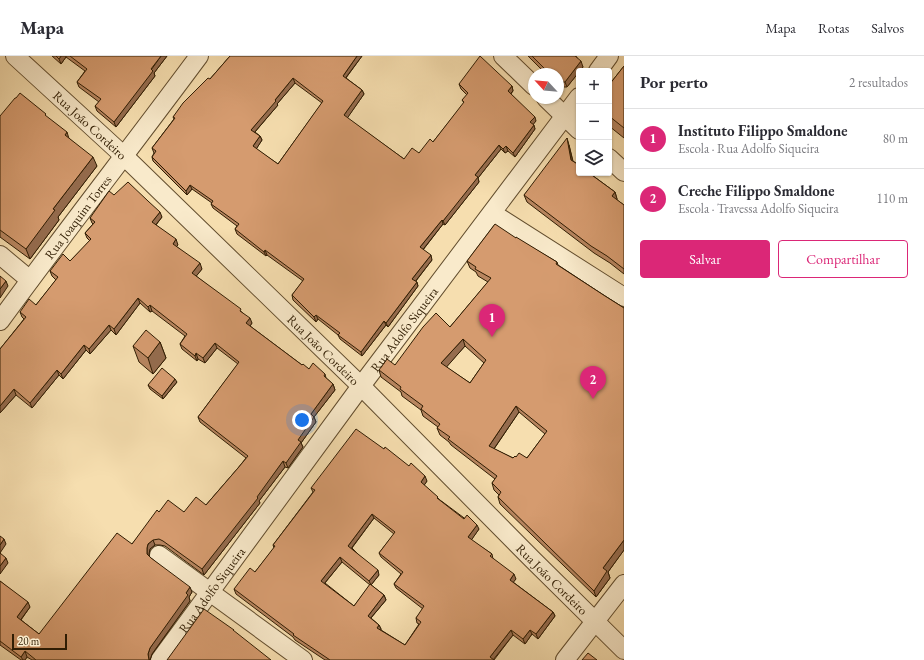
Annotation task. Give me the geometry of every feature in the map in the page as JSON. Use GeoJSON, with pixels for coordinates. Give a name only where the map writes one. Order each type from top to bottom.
{"type":"FeatureCollection","features":[{"type":"Feature","properties":{"kind":"street","name":"Rua João Cordeiro"},"geometry":{"type":"LineString","coordinates":[[15,56],[124,156],[361,386],[624,650]]}},
{"type":"Feature","properties":{"kind":"street","name":"Rua Joaquim Torres"},"geometry":{"type":"LineString","coordinates":[[0,322],[199,56]]}},
{"type":"Feature","properties":{"kind":"street"},"geometry":{"type":"LineString","coordinates":[[503,56],[528,80]]}},
{"type":"Feature","properties":{"kind":"street"},"geometry":{"type":"LineString","coordinates":[[600,68],[609,56]]}},
{"type":"Feature","properties":{"kind":"street","name":"Rua Adolfo Siqueira"},"geometry":{"type":"LineString","coordinates":[[160,660],[361,386],[576,101]]}},
{"type":"Feature","properties":{"kind":"street"},"geometry":{"type":"LineString","coordinates":[[552,104],[576,127]]}},
{"type":"Feature","properties":{"kind":"street"},"geometry":{"type":"LineString","coordinates":[[612,161],[624,172]]}},
{"type":"Feature","properties":{"kind":"street"},"geometry":{"type":"LineString","coordinates":[[492,213],[624,297]]}},
{"type":"Feature","properties":{"kind":"street"},"geometry":{"type":"LineString","coordinates":[[0,255],[30,280]]}},
{"type":"Feature","properties":{"kind":"street"},"geometry":{"type":"LineString","coordinates":[[159,556],[303,660]]}},
{"type":"Feature","properties":{"kind":"street"},"geometry":{"type":"LineString","coordinates":[[565,660],[624,584]]}},
{"type":"Feature","properties":{"kind":"building"},"geometry":{"type":"Polygon","coordinates":[[[70,56],[161,56],[151,69],[153,71],[114,122],[95,106],[101,99],[77,82],[87,69],[70,56]]]}},
{"type":"Feature","properties":{"kind":"building"},"geometry":{"type":"Polygon","coordinates":[[[230,56],[357,56],[343,76],[362,90],[344,115],[404,159],[412,148],[419,153],[430,139],[433,142],[464,102],[462,100],[468,93],[459,84],[480,56],[512,86],[508,91],[535,117],[530,122],[534,125],[513,153],[506,146],[503,149],[499,145],[475,175],[478,177],[420,247],[431,255],[412,279],[417,282],[386,323],[384,321],[361,352],[338,335],[340,333],[316,315],[314,317],[292,295],[304,279],[265,250],[264,252],[235,229],[239,224],[211,204],[213,201],[190,185],[186,191],[152,157],[156,151],[152,148],[175,118],[173,117],[183,103],[208,78],[210,79],[230,56]],[[293,78],[275,100],[276,101],[251,130],[260,136],[253,146],[278,164],[323,101],[293,78]]]}},
{"type":"Feature","properties":{"kind":"building"},"geometry":{"type":"Polygon","coordinates":[[[532,56],[575,56],[581,61],[565,82],[564,68],[544,68],[532,56]]]}},
{"type":"Feature","properties":{"kind":"building"},"geometry":{"type":"Polygon","coordinates":[[[624,66],[624,128],[612,118],[612,81],[624,66]]]}},
{"type":"Feature","properties":{"kind":"building"},"geometry":{"type":"Polygon","coordinates":[[[20,93],[67,132],[65,135],[93,157],[53,209],[55,210],[26,249],[0,230],[0,116],[20,93]]]}},
{"type":"Feature","properties":{"kind":"building"},"geometry":{"type":"Polygon","coordinates":[[[567,138],[571,160],[576,163],[576,176],[593,176],[615,192],[612,196],[624,205],[624,269],[591,246],[524,195],[567,138]]]}},
{"type":"Feature","properties":{"kind":"building"},"geometry":{"type":"Polygon","coordinates":[[[128,182],[160,212],[152,222],[176,239],[173,244],[200,263],[192,273],[241,309],[240,311],[250,318],[246,323],[302,365],[303,364],[309,369],[313,363],[333,384],[311,414],[314,417],[298,440],[301,442],[286,463],[283,461],[257,497],[258,498],[202,569],[159,539],[153,540],[148,544],[147,554],[190,587],[186,593],[188,595],[150,648],[148,654],[149,660],[36,660],[25,651],[21,657],[0,641],[0,581],[28,602],[17,617],[39,634],[117,533],[132,544],[157,510],[159,512],[168,500],[184,512],[196,497],[206,505],[248,456],[198,417],[239,362],[215,343],[203,358],[196,353],[195,356],[180,344],[187,334],[150,305],[148,307],[138,298],[114,329],[109,325],[89,349],[84,345],[61,374],[57,370],[30,403],[14,389],[0,406],[0,349],[26,317],[20,312],[29,299],[36,305],[58,277],[50,271],[63,254],[70,261],[91,239],[85,233],[95,222],[90,218],[109,191],[114,195],[128,182]]]}},
{"type":"Feature","properties":{"kind":"building"},"geometry":{"type":"Polygon","coordinates":[[[495,224],[557,262],[556,264],[624,308],[624,540],[603,568],[607,571],[594,591],[498,497],[501,492],[492,483],[497,476],[448,439],[450,437],[437,428],[440,424],[421,409],[423,406],[400,389],[401,387],[379,370],[387,359],[395,365],[423,327],[436,313],[450,327],[491,278],[475,269],[476,267],[467,261],[495,224]],[[463,339],[441,363],[470,383],[486,360],[463,339]],[[516,406],[489,446],[513,458],[519,453],[527,458],[547,431],[516,406]]]}},
{"type":"Feature","properties":{"kind":"building"},"geometry":{"type":"Polygon","coordinates":[[[0,276],[6,281],[0,289],[0,276]]]}},
{"type":"Feature","properties":{"kind":"building"},"geometry":{"type":"Polygon","coordinates":[[[146,330],[160,342],[148,358],[133,346],[146,330]]]}},
{"type":"Feature","properties":{"kind":"building"},"geometry":{"type":"Polygon","coordinates":[[[162,368],[175,379],[162,396],[148,385],[162,368]]]}},
{"type":"Feature","properties":{"kind":"building"},"geometry":{"type":"Polygon","coordinates":[[[356,429],[384,449],[385,447],[409,466],[411,463],[425,476],[421,482],[438,497],[437,498],[464,519],[467,515],[477,525],[468,537],[492,554],[490,556],[514,574],[510,580],[553,612],[536,634],[530,630],[523,639],[511,630],[490,657],[494,660],[330,660],[293,635],[294,634],[234,589],[250,568],[255,572],[275,546],[273,545],[315,490],[311,488],[356,429]],[[372,514],[348,546],[378,570],[369,581],[340,557],[321,581],[354,606],[370,584],[384,595],[368,616],[379,625],[377,628],[405,645],[421,622],[416,618],[424,606],[394,584],[403,572],[379,553],[395,532],[372,514]]]}},
{"type":"Feature","properties":{"kind":"building"},"geometry":{"type":"Polygon","coordinates":[[[0,536],[4,539],[0,545],[0,536]]]}},
{"type":"Feature","properties":{"kind":"building"},"geometry":{"type":"Polygon","coordinates":[[[0,553],[6,558],[0,566],[0,553]]]}},
{"type":"Feature","properties":{"kind":"building"},"geometry":{"type":"Polygon","coordinates":[[[204,609],[234,630],[271,660],[167,660],[204,609]]]}},
{"type":"Feature","properties":{"kind":"building"},"geometry":{"type":"Polygon","coordinates":[[[588,653],[597,660],[582,660],[588,653]]]}},
{"type":"Feature","properties":{"kind":"place","name":"Instituto Filippo Smaldone"},"geometry":{"type":"Point","coordinates":[492,337]}},
{"type":"Feature","properties":{"kind":"place","name":"Creche Filippo Smaldone"},"geometry":{"type":"Point","coordinates":[593,399]}}]}
